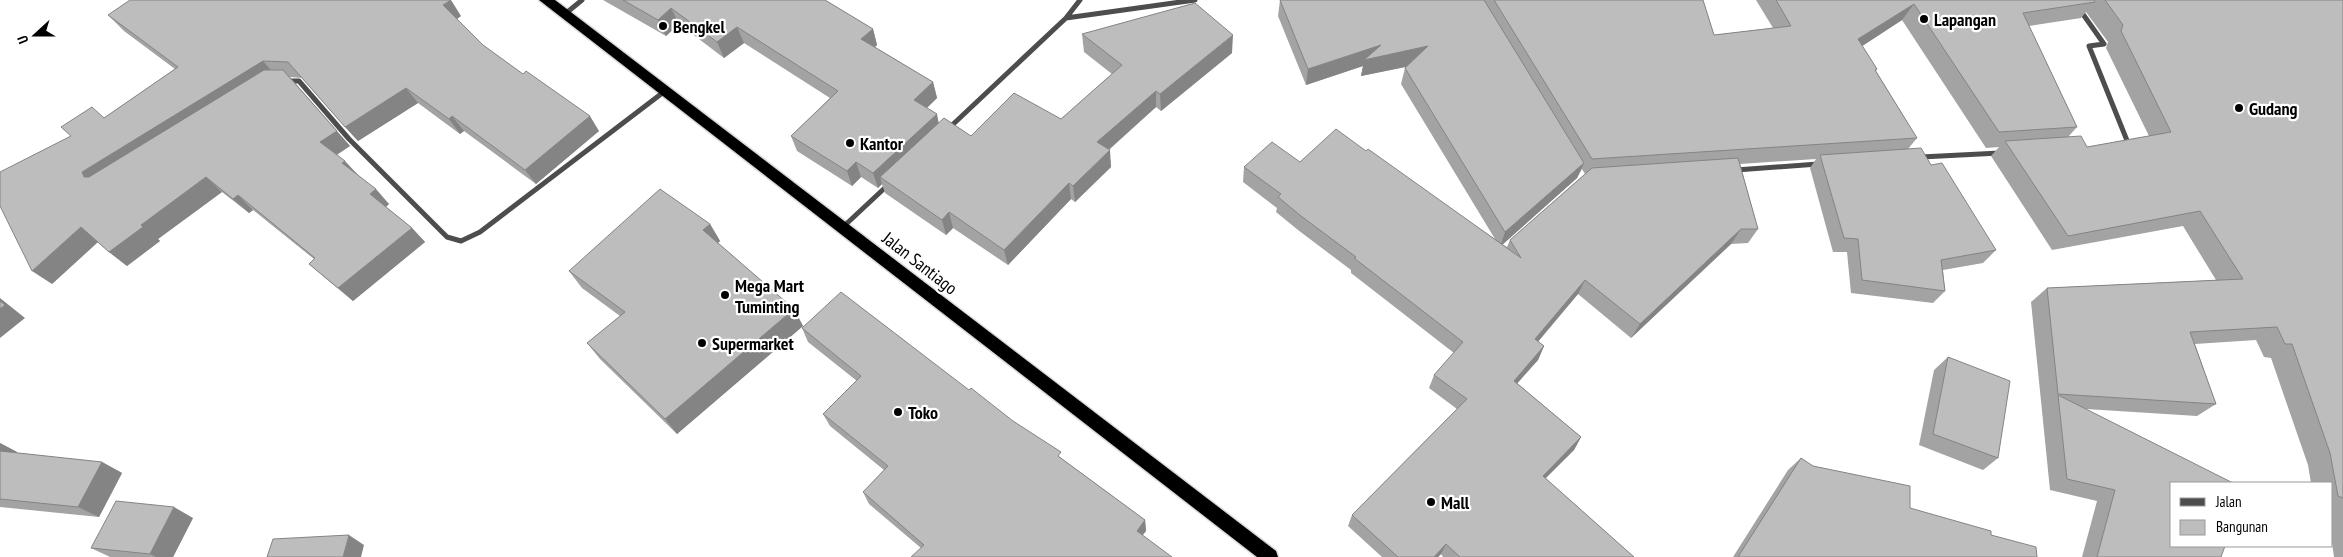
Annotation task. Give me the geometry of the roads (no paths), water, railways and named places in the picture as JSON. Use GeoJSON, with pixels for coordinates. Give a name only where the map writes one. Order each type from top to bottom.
{"type":"FeatureCollection","features":[{"type":"Feature","properties":{"kind":"highway","name":"Jalan Santiago"},"geometry":{"type":"LineString","coordinates":[[546,0],[1270,557]]}},
{"type":"Feature","properties":{"kind":"street"},"geometry":{"type":"LineString","coordinates":[[564,14],[582,0]]}},
{"type":"Feature","properties":{"kind":"street"},"geometry":{"type":"LineString","coordinates":[[942,134],[1066,18],[1080,0]]}},
{"type":"Feature","properties":{"kind":"street"},"geometry":{"type":"LineString","coordinates":[[1066,18],[1195,0]]}},
{"type":"Feature","properties":{"kind":"street"},"geometry":{"type":"LineString","coordinates":[[2073,0],[2104,44],[2089,46],[2128,143],[2119,144]]}},
{"type":"Feature","properties":{"kind":"street"},"geometry":{"type":"LineString","coordinates":[[277,81],[299,81],[349,139],[447,237],[461,241],[480,232],[665,90]]}},
{"type":"Feature","properties":{"kind":"street"},"geometry":{"type":"LineString","coordinates":[[1916,158],[2002,152]]}},
{"type":"Feature","properties":{"kind":"street"},"geometry":{"type":"LineString","coordinates":[[1728,170],[1827,164]]}},
{"type":"Feature","properties":{"kind":"street"},"geometry":{"type":"LineString","coordinates":[[843,227],[893,181]]}},
{"type":"Feature","properties":{"kind":"place","name":"Lapangan"},"geometry":{"type":"Point","coordinates":[1924,19]}},
{"type":"Feature","properties":{"kind":"place","name":"Bengkel"},"geometry":{"type":"Point","coordinates":[663,26]}},
{"type":"Feature","properties":{"kind":"place","name":"Gudang"},"geometry":{"type":"Point","coordinates":[2239,108]}},
{"type":"Feature","properties":{"kind":"place","name":"Kantor"},"geometry":{"type":"Point","coordinates":[850,143]}},
{"type":"Feature","properties":{"kind":"place","name":"Mega Mart Tuminting"},"geometry":{"type":"Point","coordinates":[725,295]}},
{"type":"Feature","properties":{"kind":"place","name":"Supermarket"},"geometry":{"type":"Point","coordinates":[702,343]}},
{"type":"Feature","properties":{"kind":"place","name":"Toko"},"geometry":{"type":"Point","coordinates":[898,412]}},
{"type":"Feature","properties":{"kind":"place","name":"Mall"},"geometry":{"type":"Point","coordinates":[1431,502]}}]}
